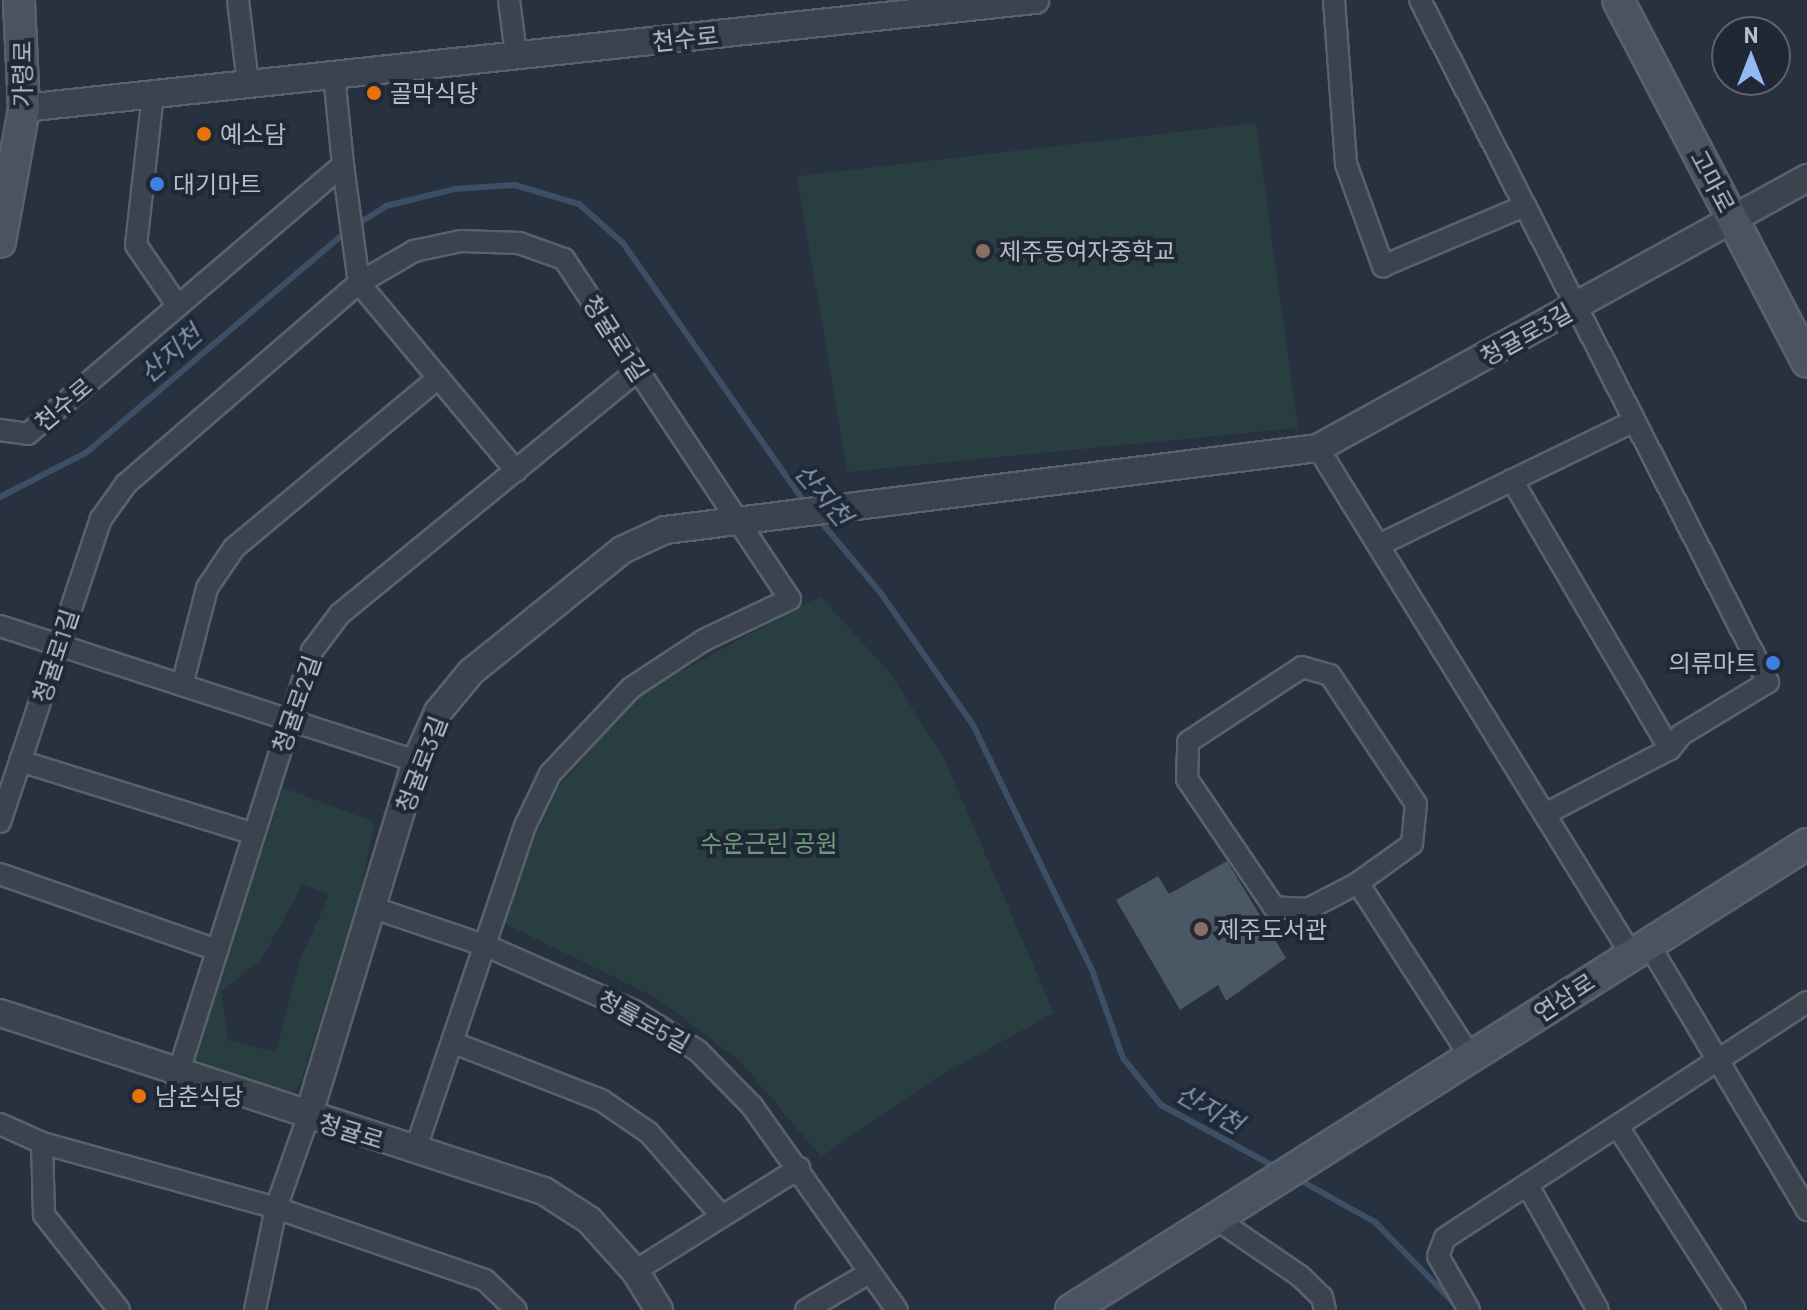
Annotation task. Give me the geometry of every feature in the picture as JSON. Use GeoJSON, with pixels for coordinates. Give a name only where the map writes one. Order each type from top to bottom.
{"type":"FeatureCollection","features":[{"type":"Feature","properties":{"kind":"main road","name":"가령로"},"geometry":{"type":"LineString","coordinates":[[0,242],[24,108],[19,0]]}},
{"type":"Feature","properties":{"kind":"main road","name":"고마로"},"geometry":{"type":"LineString","coordinates":[[1618,0],[1807,362]]}},
{"type":"Feature","properties":{"kind":"main road","name":"연삼로"},"geometry":{"type":"LineString","coordinates":[[1221,1214],[1324,1154],[1639,948],[1807,844]]}},
{"type":"Feature","properties":{"kind":"main road"},"geometry":{"type":"LineString","coordinates":[[1071,1310],[1221,1214]]}},
{"type":"Feature","properties":{"kind":"street"},"geometry":{"type":"LineString","coordinates":[[238,0],[248,84]]}},
{"type":"Feature","properties":{"kind":"street"},"geometry":{"type":"LineString","coordinates":[[509,0],[516,55]]}},
{"type":"Feature","properties":{"kind":"street","name":"천수로"},"geometry":{"type":"LineString","coordinates":[[24,108],[516,55],[895,8],[1035,0]]}},
{"type":"Feature","properties":{"kind":"street"},"geometry":{"type":"LineString","coordinates":[[1334,0],[1346,164],[1383,266],[1522,207]]}},
{"type":"Feature","properties":{"kind":"street"},"geometry":{"type":"LineString","coordinates":[[1420,0],[1573,309],[1768,682],[1681,735],[1670,749],[1547,813]]}},
{"type":"Feature","properties":{"kind":"street"},"geometry":{"type":"LineString","coordinates":[[334,75],[359,283],[516,471]]}},
{"type":"Feature","properties":{"kind":"street"},"geometry":{"type":"LineString","coordinates":[[153,94],[136,245],[178,306]]}},
{"type":"Feature","properties":{"kind":"street","name":"천수로"},"geometry":{"type":"LineString","coordinates":[[0,430],[28,434],[343,165]]}},
{"type":"Feature","properties":{"kind":"street","name":"청귤로3길"},"geometry":{"type":"LineString","coordinates":[[308,1117],[374,908],[416,761],[438,712],[471,672],[622,550],[665,530],[1318,448],[1807,178]]}},
{"type":"Feature","properties":{"kind":"street","name":"청귤로1길"},"geometry":{"type":"LineString","coordinates":[[0,822],[101,519],[126,484],[359,283],[414,251],[461,241],[519,243],[564,259],[790,599],[704,640],[631,688],[550,774],[525,826],[489,947]]}},
{"type":"Feature","properties":{"kind":"street","name":"청귤로2길"},"geometry":{"type":"LineString","coordinates":[[178,1074],[312,651],[340,614],[637,371]]}},
{"type":"Feature","properties":{"kind":"street"},"geometry":{"type":"LineString","coordinates":[[182,685],[207,588],[234,548],[438,378]]}},
{"type":"Feature","properties":{"kind":"street"},"geometry":{"type":"LineString","coordinates":[[1379,545],[1632,422]]}},
{"type":"Feature","properties":{"kind":"street"},"geometry":{"type":"LineString","coordinates":[[1318,448],[1547,813],[1716,1062],[1807,1210]]}},
{"type":"Feature","properties":{"kind":"street"},"geometry":{"type":"LineString","coordinates":[[1512,480],[1670,749]]}},
{"type":"Feature","properties":{"kind":"street"},"geometry":{"type":"LineString","coordinates":[[0,626],[416,761]]}},
{"type":"Feature","properties":{"kind":"street"},"geometry":{"type":"LineString","coordinates":[[1302,667],[1330,675],[1416,804],[1412,844],[1358,883],[1308,909],[1274,907],[1187,779],[1188,742],[1302,667]]}},
{"type":"Feature","properties":{"kind":"street"},"geometry":{"type":"LineString","coordinates":[[20,761],[254,834]]}},
{"type":"Feature","properties":{"kind":"street"},"geometry":{"type":"LineString","coordinates":[[0,874],[217,950]]}},
{"type":"Feature","properties":{"kind":"street"},"geometry":{"type":"LineString","coordinates":[[1358,883],[1471,1058]]}},
{"type":"Feature","properties":{"kind":"street","name":"청률로5길"},"geometry":{"type":"LineString","coordinates":[[374,908],[489,947],[634,1011],[698,1051],[799,1168],[897,1310]]}},
{"type":"Feature","properties":{"kind":"street"},"geometry":{"type":"LineString","coordinates":[[415,1151],[489,947]]}},
{"type":"Feature","properties":{"kind":"street"},"geometry":{"type":"LineString","coordinates":[[1469,1310],[1438,1245],[1807,1002]]}},
{"type":"Feature","properties":{"kind":"street","name":"청귤로"},"geometry":{"type":"LineString","coordinates":[[0,1013],[308,1117],[544,1191],[589,1220],[635,1271],[659,1310]]}},
{"type":"Feature","properties":{"kind":"street"},"geometry":{"type":"LineString","coordinates":[[454,1043],[601,1100],[649,1133],[719,1213]]}},
{"type":"Feature","properties":{"kind":"street"},"geometry":{"type":"LineString","coordinates":[[255,1310],[276,1208],[308,1117]]}},
{"type":"Feature","properties":{"kind":"street"},"geometry":{"type":"LineString","coordinates":[[0,1124],[42,1143],[276,1208],[485,1280],[516,1310]]}},
{"type":"Feature","properties":{"kind":"street"},"geometry":{"type":"LineString","coordinates":[[1618,1127],[1735,1310]]}},
{"type":"Feature","properties":{"kind":"street"},"geometry":{"type":"LineString","coordinates":[[42,1143],[44,1215],[119,1310]]}},
{"type":"Feature","properties":{"kind":"street"},"geometry":{"type":"LineString","coordinates":[[635,1271],[719,1213],[799,1168]]}},
{"type":"Feature","properties":{"kind":"street"},"geometry":{"type":"LineString","coordinates":[[1528,1186],[1598,1310]]}},
{"type":"Feature","properties":{"kind":"street"},"geometry":{"type":"LineString","coordinates":[[1221,1214],[1300,1276],[1322,1297],[1325,1310]]}},
{"type":"Feature","properties":{"kind":"street"},"geometry":{"type":"LineString","coordinates":[[806,1310],[869,1273]]}},
{"type":"Feature","properties":{"kind":"green space"},"geometry":{"type":"Polygon","coordinates":[[[1256,123],[1298,428],[847,472],[797,176],[1256,123]]]}},
{"type":"Feature","properties":{"kind":"green space","name":"수운근린 공원"},"geometry":{"type":"Polygon","coordinates":[[[820,596],[889,672],[943,756],[1054,1013],[934,1079],[821,1157],[740,1061],[656,998],[504,923],[549,799],[636,695],[820,596]]]}},
{"type":"Feature","properties":{"kind":"green space"},"geometry":{"type":"Polygon","coordinates":[[[283,788],[375,822],[360,894],[300,1085],[289,1100],[190,1068],[283,788]],[[303,884],[261,960],[221,991],[228,1040],[276,1052],[299,962],[329,895],[303,884]]]}},
{"type":"Feature","properties":{"kind":"building","name":"제주도서관"},"geometry":{"type":"Polygon","coordinates":[[[1227,861],[1286,958],[1226,1001],[1218,985],[1180,1010],[1116,900],[1158,876],[1169,894],[1227,861]]]}},
{"type":"Feature","properties":{"kind":"waterway","name":"산지천"},"geometry":{"type":"LineString","coordinates":[[356,225],[386,206],[454,189],[515,185],[579,204],[623,243],[807,506]]}},
{"type":"Feature","properties":{"kind":"waterway","name":"산지천"},"geometry":{"type":"LineString","coordinates":[[0,497],[87,452],[347,231]]}},
{"type":"Feature","properties":{"kind":"waterway","name":"산지천"},"geometry":{"type":"LineString","coordinates":[[817,517],[880,592],[973,725],[1092,970],[1123,1058],[1161,1105],[1279,1169]]}},
{"type":"Feature","properties":{"kind":"waterway","name":"산지천"},"geometry":{"type":"LineString","coordinates":[[1296,1178],[1375,1222],[1455,1304]]}},
{"type":"Feature","properties":{"kind":"place","name":"골막식당"},"geometry":{"type":"Point","coordinates":[374,93]}},
{"type":"Feature","properties":{"kind":"place","name":"예소담"},"geometry":{"type":"Point","coordinates":[204,134]}},
{"type":"Feature","properties":{"kind":"place","name":"대기마트"},"geometry":{"type":"Point","coordinates":[157,184]}},
{"type":"Feature","properties":{"kind":"place","name":"제주동여자중학교"},"geometry":{"type":"Point","coordinates":[983,251]}},
{"type":"Feature","properties":{"kind":"place","name":"의류마트"},"geometry":{"type":"Point","coordinates":[1773,663]}},
{"type":"Feature","properties":{"kind":"place","name":"제주도서관"},"geometry":{"type":"Point","coordinates":[1201,929]}},
{"type":"Feature","properties":{"kind":"place","name":"남춘식당"},"geometry":{"type":"Point","coordinates":[139,1096]}}]}
